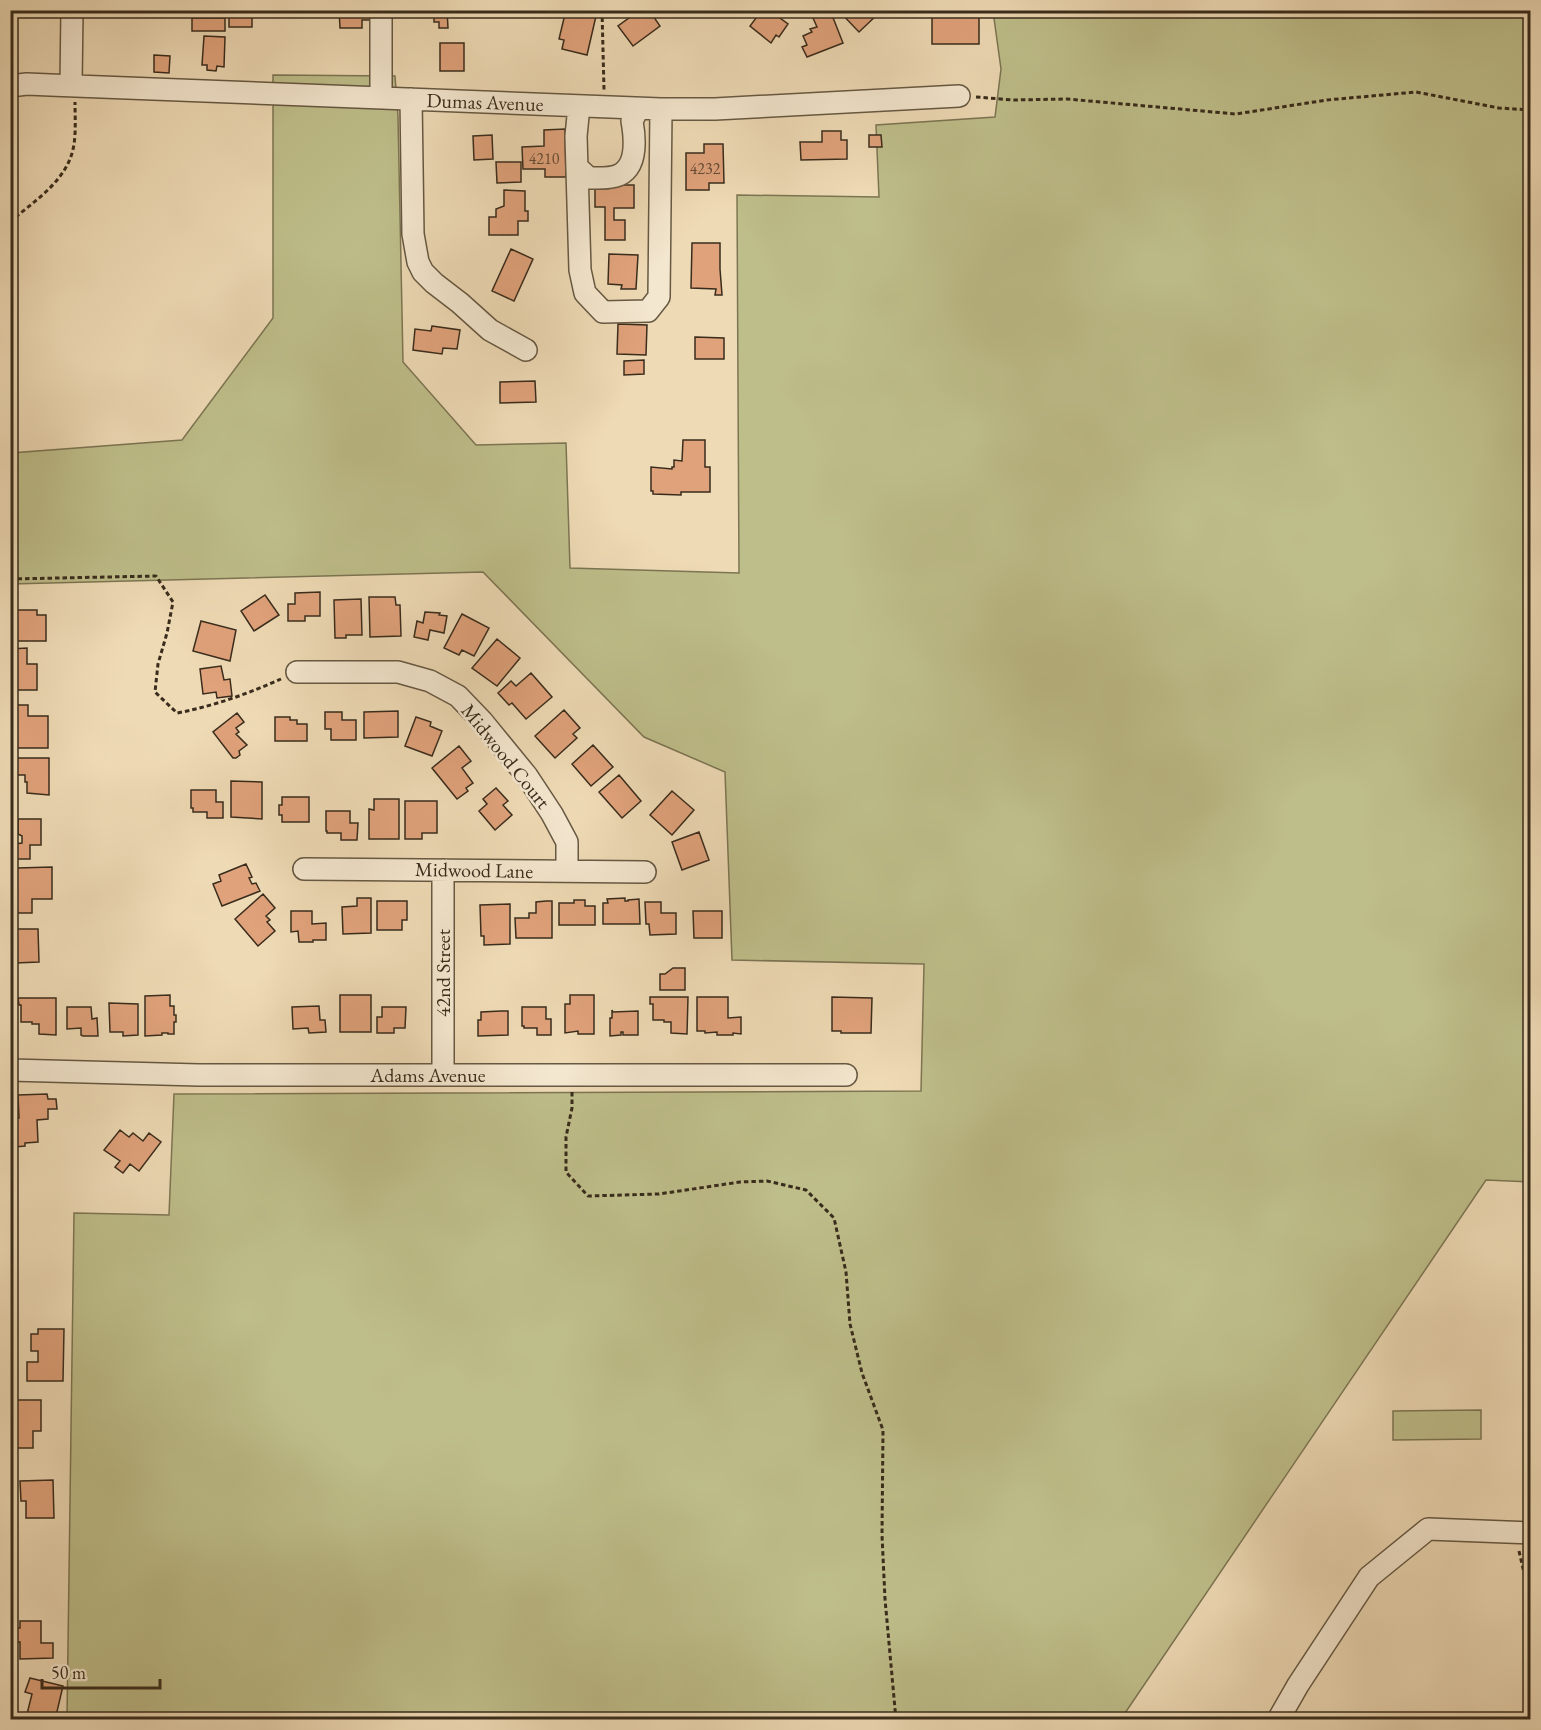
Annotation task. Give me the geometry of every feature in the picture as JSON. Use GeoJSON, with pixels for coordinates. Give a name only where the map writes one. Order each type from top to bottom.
{"type":"FeatureCollection","features":[{"type":"Feature","properties":{"kind":"street"},"geometry":{"type":"LineString","coordinates":[[72,10],[73,86]]}},
{"type":"Feature","properties":{"kind":"street"},"geometry":{"type":"LineString","coordinates":[[381,10],[381,98]]}},
{"type":"Feature","properties":{"kind":"street","name":"Dumas Avenue"},"geometry":{"type":"LineString","coordinates":[[10,86],[27,84],[639,109],[715,109],[959,96]]}},
{"type":"Feature","properties":{"kind":"street"},"geometry":{"type":"LineString","coordinates":[[411,99],[413,234],[418,262],[423,272],[434,283],[490,330],[526,350]]}},
{"type":"Feature","properties":{"kind":"street"},"geometry":{"type":"LineString","coordinates":[[579,106],[576,136],[580,270],[585,293],[603,312],[648,311],[659,297],[661,109]]}},
{"type":"Feature","properties":{"kind":"street"},"geometry":{"type":"LineString","coordinates":[[577,167],[590,178],[606,178],[621,174],[630,164],[634,150],[632,121],[639,109]]}},
{"type":"Feature","properties":{"kind":"street","name":"Midwood Court"},"geometry":{"type":"LineString","coordinates":[[297,672],[398,672],[430,681],[458,696],[482,721],[527,776],[552,814],[567,842],[567,871]]}},
{"type":"Feature","properties":{"kind":"street","name":"Midwood Lane"},"geometry":{"type":"LineString","coordinates":[[304,869],[645,872]]}},
{"type":"Feature","properties":{"kind":"street","name":"42nd Street"},"geometry":{"type":"LineString","coordinates":[[443,870],[443,1075]]}},
{"type":"Feature","properties":{"kind":"street","name":"Adams Avenue"},"geometry":{"type":"LineString","coordinates":[[10,1070],[211,1075],[846,1076]]}},
{"type":"Feature","properties":{"kind":"street"},"geometry":{"type":"LineString","coordinates":[[1278,1719],[1369,1577],[1428,1529],[1522,1533]]}},
{"type":"Feature","properties":{"kind":"path"},"geometry":{"type":"LineString","coordinates":[[602,10],[605,107]]}},
{"type":"Feature","properties":{"kind":"path"},"geometry":{"type":"LineString","coordinates":[[10,222],[58,180],[65,170],[74,145],[73,86]]}},
{"type":"Feature","properties":{"kind":"path"},"geometry":{"type":"LineString","coordinates":[[959,96],[1013,100],[1067,99],[1236,114],[1327,100],[1416,92],[1499,108],[1530,110]]}},
{"type":"Feature","properties":{"kind":"path"},"geometry":{"type":"LineString","coordinates":[[10,579],[156,576],[173,602],[158,664],[155,692],[177,714],[246,694],[297,672]]}},
{"type":"Feature","properties":{"kind":"path"},"geometry":{"type":"LineString","coordinates":[[573,1075],[572,1108],[566,1137],[566,1172],[588,1196],[659,1194],[740,1182],[767,1181],[806,1190],[834,1218],[846,1272],[850,1324],[862,1373],[883,1430],[884,1588],[896,1719]]}},
{"type":"Feature","properties":{"kind":"path"},"geometry":{"type":"LineString","coordinates":[[1522,1533],[1530,1599]]}},
{"type":"Feature","properties":{"kind":"green space"},"geometry":{"type":"Polygon","coordinates":[[[993,11],[1530,11],[1530,1182],[1486,1180],[1121,1719],[67,1719],[74,1213],[169,1215],[174,1094],[921,1091],[924,964],[732,960],[725,772],[644,737],[483,572],[11,584],[11,453],[182,440],[273,318],[273,75],[395,76],[398,117],[403,362],[476,445],[566,443],[570,568],[739,573],[737,195],[879,197],[876,125],[995,117],[1001,69],[993,11]]]}},
{"type":"Feature","properties":{"kind":"green space"},"geometry":{"type":"Polygon","coordinates":[[[1481,1410],[1481,1439],[1393,1440],[1393,1411],[1481,1410]]]}},
{"type":"Feature","properties":{"kind":"building"},"geometry":{"type":"Polygon","coordinates":[[[229,10],[252,10],[252,27],[229,27],[229,10]]]}},
{"type":"Feature","properties":{"kind":"building"},"geometry":{"type":"Polygon","coordinates":[[[339,10],[370,10],[370,20],[362,20],[362,28],[340,28],[339,10]]]}},
{"type":"Feature","properties":{"kind":"building"},"geometry":{"type":"Polygon","coordinates":[[[434,10],[447,10],[448,28],[439,28],[439,22],[434,22],[434,10]]]}},
{"type":"Feature","properties":{"kind":"building"},"geometry":{"type":"Polygon","coordinates":[[[566,10],[596,16],[587,55],[562,49],[564,40],[559,39],[566,10]]]}},
{"type":"Feature","properties":{"kind":"building"},"geometry":{"type":"Polygon","coordinates":[[[640,10],[649,10],[660,26],[633,46],[618,26],[640,10]]]}},
{"type":"Feature","properties":{"kind":"building"},"geometry":{"type":"Polygon","coordinates":[[[762,10],[769,10],[788,24],[779,37],[776,35],[771,43],[750,26],[762,10]]]}},
{"type":"Feature","properties":{"kind":"building"},"geometry":{"type":"Polygon","coordinates":[[[824,10],[830,10],[843,43],[807,57],[802,47],[807,45],[803,36],[812,32],[810,29],[817,27],[813,18],[822,14],[824,10]]]}},
{"type":"Feature","properties":{"kind":"building"},"geometry":{"type":"Polygon","coordinates":[[[838,10],[878,10],[880,12],[859,32],[838,10]]]}},
{"type":"Feature","properties":{"kind":"building"},"geometry":{"type":"Polygon","coordinates":[[[916,10],[979,10],[979,44],[932,44],[932,11],[916,10]]]}},
{"type":"Feature","properties":{"kind":"building"},"geometry":{"type":"Polygon","coordinates":[[[192,18],[225,18],[225,31],[192,31],[192,18]]]}},
{"type":"Feature","properties":{"kind":"building"},"geometry":{"type":"Polygon","coordinates":[[[204,36],[225,37],[224,67],[217,66],[216,71],[207,70],[207,65],[202,65],[204,36]]]}},
{"type":"Feature","properties":{"kind":"building"},"geometry":{"type":"Polygon","coordinates":[[[440,43],[464,43],[464,71],[440,71],[440,43]]]}},
{"type":"Feature","properties":{"kind":"building"},"geometry":{"type":"Polygon","coordinates":[[[154,55],[170,56],[169,73],[154,72],[154,55]]]}},
{"type":"Feature","properties":{"kind":"building"},"geometry":{"type":"Polygon","coordinates":[[[565,129],[566,177],[545,177],[545,169],[523,169],[522,147],[544,146],[544,130],[565,129]]]}},
{"type":"Feature","properties":{"kind":"building"},"geometry":{"type":"Polygon","coordinates":[[[822,131],[841,131],[841,140],[847,140],[847,159],[801,160],[800,142],[822,142],[822,131]]]}},
{"type":"Feature","properties":{"kind":"building"},"geometry":{"type":"Polygon","coordinates":[[[492,135],[493,159],[474,160],[473,136],[492,135]]]}},
{"type":"Feature","properties":{"kind":"building"},"geometry":{"type":"Polygon","coordinates":[[[869,135],[881,135],[882,147],[869,147],[869,135]]]}},
{"type":"Feature","properties":{"kind":"building"},"geometry":{"type":"Polygon","coordinates":[[[704,144],[723,144],[724,183],[709,183],[709,190],[686,190],[686,153],[704,153],[704,144]]]}},
{"type":"Feature","properties":{"kind":"building"},"geometry":{"type":"Polygon","coordinates":[[[496,162],[521,162],[521,182],[497,183],[496,162]]]}},
{"type":"Feature","properties":{"kind":"building"},"geometry":{"type":"Polygon","coordinates":[[[595,185],[634,185],[634,208],[614,208],[614,220],[625,220],[625,240],[605,240],[605,207],[595,207],[595,185]]]}},
{"type":"Feature","properties":{"kind":"building"},"geometry":{"type":"Polygon","coordinates":[[[504,190],[525,191],[525,211],[528,211],[528,221],[518,221],[518,235],[489,235],[489,217],[496,217],[496,209],[504,206],[504,190]]]}},
{"type":"Feature","properties":{"kind":"building"},"geometry":{"type":"Polygon","coordinates":[[[692,243],[720,243],[722,295],[715,295],[716,289],[691,288],[692,243]]]}},
{"type":"Feature","properties":{"kind":"building"},"geometry":{"type":"Polygon","coordinates":[[[511,249],[533,259],[514,301],[492,291],[511,249]]]}},
{"type":"Feature","properties":{"kind":"building"},"geometry":{"type":"Polygon","coordinates":[[[609,254],[638,255],[636,289],[621,289],[622,285],[608,284],[609,254]]]}},
{"type":"Feature","properties":{"kind":"building"},"geometry":{"type":"Polygon","coordinates":[[[618,324],[647,325],[646,355],[617,354],[618,324]]]}},
{"type":"Feature","properties":{"kind":"building"},"geometry":{"type":"Polygon","coordinates":[[[432,326],[460,330],[457,349],[443,348],[442,354],[413,350],[415,329],[431,331],[432,326]]]}},
{"type":"Feature","properties":{"kind":"building"},"geometry":{"type":"Polygon","coordinates":[[[695,337],[724,338],[724,359],[695,359],[695,337]]]}},
{"type":"Feature","properties":{"kind":"building"},"geometry":{"type":"Polygon","coordinates":[[[644,360],[644,374],[624,375],[624,361],[644,360]]]}},
{"type":"Feature","properties":{"kind":"building"},"geometry":{"type":"Polygon","coordinates":[[[535,381],[536,402],[500,403],[500,382],[535,381]]]}},
{"type":"Feature","properties":{"kind":"building"},"geometry":{"type":"Polygon","coordinates":[[[683,440],[705,440],[705,467],[710,467],[710,492],[681,492],[681,495],[653,494],[651,467],[672,469],[674,460],[682,461],[683,440]]]}},
{"type":"Feature","properties":{"kind":"building"},"geometry":{"type":"Polygon","coordinates":[[[320,592],[320,616],[305,616],[305,621],[288,621],[288,604],[295,604],[295,593],[320,592]]]}},
{"type":"Feature","properties":{"kind":"building"},"geometry":{"type":"Polygon","coordinates":[[[265,595],[279,615],[254,631],[241,611],[265,595]]]}},
{"type":"Feature","properties":{"kind":"building"},"geometry":{"type":"Polygon","coordinates":[[[369,597],[395,597],[396,605],[400,605],[401,636],[370,637],[369,597]]]}},
{"type":"Feature","properties":{"kind":"building"},"geometry":{"type":"Polygon","coordinates":[[[361,599],[362,635],[335,638],[334,600],[361,599]]]}},
{"type":"Feature","properties":{"kind":"building"},"geometry":{"type":"Polygon","coordinates":[[[10,610],[37,610],[37,615],[46,615],[46,641],[10,641],[10,610]]]}},
{"type":"Feature","properties":{"kind":"building"},"geometry":{"type":"Polygon","coordinates":[[[425,612],[447,616],[444,633],[430,630],[428,640],[414,637],[417,621],[423,623],[425,612]]]}},
{"type":"Feature","properties":{"kind":"building"},"geometry":{"type":"Polygon","coordinates":[[[462,614],[489,628],[474,656],[462,650],[459,655],[444,648],[462,614]]]}},
{"type":"Feature","properties":{"kind":"building"},"geometry":{"type":"Polygon","coordinates":[[[201,621],[236,630],[230,661],[193,651],[201,621]]]}},
{"type":"Feature","properties":{"kind":"building"},"geometry":{"type":"Polygon","coordinates":[[[497,639],[520,658],[497,686],[472,668],[497,639]]]}},
{"type":"Feature","properties":{"kind":"building"},"geometry":{"type":"Polygon","coordinates":[[[27,648],[27,664],[37,664],[37,690],[17,690],[16,675],[11,675],[10,649],[27,648]]]}},
{"type":"Feature","properties":{"kind":"building"},"geometry":{"type":"Polygon","coordinates":[[[221,666],[224,680],[230,679],[232,696],[217,698],[216,692],[203,694],[200,669],[221,666]]]}},
{"type":"Feature","properties":{"kind":"building"},"geometry":{"type":"Polygon","coordinates":[[[531,673],[552,697],[526,719],[512,703],[509,705],[498,693],[511,681],[516,686],[531,673]]]}},
{"type":"Feature","properties":{"kind":"building"},"geometry":{"type":"Polygon","coordinates":[[[12,705],[28,705],[28,716],[48,716],[48,748],[13,748],[12,705]]]}},
{"type":"Feature","properties":{"kind":"building"},"geometry":{"type":"Polygon","coordinates":[[[564,710],[580,728],[573,734],[577,738],[555,758],[535,736],[564,710]]]}},
{"type":"Feature","properties":{"kind":"building"},"geometry":{"type":"Polygon","coordinates":[[[398,711],[398,737],[364,738],[364,712],[398,711]]]}},
{"type":"Feature","properties":{"kind":"building"},"geometry":{"type":"Polygon","coordinates":[[[325,712],[342,712],[342,720],[356,720],[356,740],[331,740],[331,729],[325,729],[325,712]]]}},
{"type":"Feature","properties":{"kind":"building"},"geometry":{"type":"Polygon","coordinates":[[[237,713],[244,722],[236,728],[239,732],[236,734],[247,745],[239,751],[240,755],[233,758],[213,732],[237,713]]]}},
{"type":"Feature","properties":{"kind":"building"},"geometry":{"type":"Polygon","coordinates":[[[275,717],[290,717],[290,720],[297,720],[297,724],[307,724],[307,741],[275,741],[275,717]]]}},
{"type":"Feature","properties":{"kind":"building"},"geometry":{"type":"Polygon","coordinates":[[[416,717],[431,722],[430,726],[442,731],[432,756],[405,746],[416,717]]]}},
{"type":"Feature","properties":{"kind":"building"},"geometry":{"type":"Polygon","coordinates":[[[593,745],[613,767],[591,786],[572,764],[593,745]]]}},
{"type":"Feature","properties":{"kind":"building"},"geometry":{"type":"Polygon","coordinates":[[[459,746],[471,761],[462,768],[473,783],[466,788],[468,791],[457,799],[432,768],[459,746]]]}},
{"type":"Feature","properties":{"kind":"building"},"geometry":{"type":"Polygon","coordinates":[[[13,758],[49,758],[49,795],[27,793],[25,775],[13,775],[13,758]]]}},
{"type":"Feature","properties":{"kind":"building"},"geometry":{"type":"Polygon","coordinates":[[[619,775],[641,801],[622,818],[599,792],[619,775]]]}},
{"type":"Feature","properties":{"kind":"building"},"geometry":{"type":"Polygon","coordinates":[[[231,781],[262,782],[262,819],[231,817],[231,781]]]}},
{"type":"Feature","properties":{"kind":"building"},"geometry":{"type":"Polygon","coordinates":[[[496,788],[508,801],[503,805],[512,815],[495,830],[479,811],[487,804],[483,799],[496,788]]]}},
{"type":"Feature","properties":{"kind":"building"},"geometry":{"type":"Polygon","coordinates":[[[191,790],[216,790],[216,802],[223,802],[223,818],[207,818],[207,812],[193,812],[191,790]]]}},
{"type":"Feature","properties":{"kind":"building"},"geometry":{"type":"Polygon","coordinates":[[[672,791],[694,810],[672,835],[650,815],[672,791]]]}},
{"type":"Feature","properties":{"kind":"building"},"geometry":{"type":"Polygon","coordinates":[[[282,797],[309,797],[309,822],[282,822],[279,805],[282,805],[282,797]]]}},
{"type":"Feature","properties":{"kind":"building"},"geometry":{"type":"Polygon","coordinates":[[[374,799],[399,799],[399,839],[369,839],[369,809],[374,810],[374,799]]]}},
{"type":"Feature","properties":{"kind":"building"},"geometry":{"type":"Polygon","coordinates":[[[405,801],[437,801],[437,833],[422,833],[422,839],[405,839],[405,801]]]}},
{"type":"Feature","properties":{"kind":"building"},"geometry":{"type":"Polygon","coordinates":[[[326,811],[350,811],[350,823],[358,823],[357,840],[341,840],[341,833],[327,833],[326,811]]]}},
{"type":"Feature","properties":{"kind":"building"},"geometry":{"type":"Polygon","coordinates":[[[18,819],[41,819],[41,845],[30,845],[30,859],[14,859],[14,844],[22,843],[22,836],[18,834],[18,819]]]}},
{"type":"Feature","properties":{"kind":"building"},"geometry":{"type":"Polygon","coordinates":[[[699,832],[709,860],[682,870],[672,842],[699,832]]]}},
{"type":"Feature","properties":{"kind":"building"},"geometry":{"type":"Polygon","coordinates":[[[246,864],[252,877],[249,878],[252,884],[256,883],[260,891],[222,906],[213,884],[221,881],[219,875],[246,864]]]}},
{"type":"Feature","properties":{"kind":"building"},"geometry":{"type":"Polygon","coordinates":[[[52,867],[52,899],[32,899],[32,913],[15,913],[14,889],[16,889],[17,868],[52,867]]]}},
{"type":"Feature","properties":{"kind":"building"},"geometry":{"type":"Polygon","coordinates":[[[263,894],[275,908],[266,916],[270,920],[267,922],[275,931],[258,946],[235,919],[263,894]]]}},
{"type":"Feature","properties":{"kind":"building"},"geometry":{"type":"Polygon","coordinates":[[[357,898],[371,898],[371,933],[343,934],[342,907],[357,906],[357,898]]]}},
{"type":"Feature","properties":{"kind":"building"},"geometry":{"type":"Polygon","coordinates":[[[625,898],[625,901],[639,899],[640,924],[603,924],[603,903],[608,903],[607,899],[625,898]]]}},
{"type":"Feature","properties":{"kind":"building"},"geometry":{"type":"Polygon","coordinates":[[[574,900],[585,900],[585,906],[595,906],[595,925],[559,925],[559,903],[574,903],[574,900]]]}},
{"type":"Feature","properties":{"kind":"building"},"geometry":{"type":"Polygon","coordinates":[[[377,901],[407,901],[407,920],[402,920],[402,930],[377,930],[377,901]]]}},
{"type":"Feature","properties":{"kind":"building"},"geometry":{"type":"Polygon","coordinates":[[[552,901],[552,938],[516,938],[515,918],[529,918],[529,913],[536,913],[536,902],[552,901]]]}},
{"type":"Feature","properties":{"kind":"building"},"geometry":{"type":"Polygon","coordinates":[[[645,902],[661,902],[661,913],[676,913],[676,934],[650,935],[649,924],[646,924],[645,902]]]}},
{"type":"Feature","properties":{"kind":"building"},"geometry":{"type":"Polygon","coordinates":[[[510,904],[510,944],[484,945],[484,936],[481,936],[480,905],[510,904]]]}},
{"type":"Feature","properties":{"kind":"building"},"geometry":{"type":"Polygon","coordinates":[[[291,911],[312,911],[312,924],[326,923],[326,940],[299,942],[298,931],[291,932],[291,911]]]}},
{"type":"Feature","properties":{"kind":"building"},"geometry":{"type":"Polygon","coordinates":[[[693,911],[722,911],[722,938],[694,938],[693,911]]]}},
{"type":"Feature","properties":{"kind":"building"},"geometry":{"type":"Polygon","coordinates":[[[13,929],[38,929],[39,962],[15,963],[13,929]]]}},
{"type":"Feature","properties":{"kind":"building"},"geometry":{"type":"Polygon","coordinates":[[[673,968],[685,968],[685,990],[660,990],[660,974],[665,974],[673,968]]]}},
{"type":"Feature","properties":{"kind":"building"},"geometry":{"type":"Polygon","coordinates":[[[170,995],[170,1006],[174,1006],[174,1015],[176,1015],[174,1034],[162,1033],[162,1035],[145,1036],[145,996],[170,995]]]}},
{"type":"Feature","properties":{"kind":"building"},"geometry":{"type":"Polygon","coordinates":[[[340,995],[371,995],[371,1032],[340,1032],[340,995]]]}},
{"type":"Feature","properties":{"kind":"building"},"geometry":{"type":"Polygon","coordinates":[[[570,995],[594,995],[594,1034],[578,1034],[578,1031],[565,1033],[565,1004],[570,1004],[570,995]]]}},
{"type":"Feature","properties":{"kind":"building"},"geometry":{"type":"Polygon","coordinates":[[[650,997],[688,997],[687,1034],[671,1033],[671,1022],[653,1020],[653,1004],[650,1004],[650,997]]]}},
{"type":"Feature","properties":{"kind":"building"},"geometry":{"type":"Polygon","coordinates":[[[697,997],[728,997],[728,1018],[741,1017],[741,1034],[717,1035],[717,1032],[697,1031],[697,997]]]}},
{"type":"Feature","properties":{"kind":"building"},"geometry":{"type":"Polygon","coordinates":[[[832,997],[872,998],[871,1033],[832,1031],[832,997]]]}},
{"type":"Feature","properties":{"kind":"building"},"geometry":{"type":"Polygon","coordinates":[[[18,998],[56,998],[56,1035],[39,1034],[39,1024],[21,1022],[21,1005],[19,1005],[18,998]]]}},
{"type":"Feature","properties":{"kind":"building"},"geometry":{"type":"Polygon","coordinates":[[[109,1003],[138,1004],[138,1035],[123,1036],[123,1032],[110,1032],[109,1003]]]}},
{"type":"Feature","properties":{"kind":"building"},"geometry":{"type":"Polygon","coordinates":[[[319,1006],[320,1020],[325,1020],[326,1032],[309,1033],[308,1028],[293,1029],[292,1007],[319,1006]]]}},
{"type":"Feature","properties":{"kind":"building"},"geometry":{"type":"Polygon","coordinates":[[[67,1007],[91,1007],[92,1019],[97,1018],[98,1036],[83,1036],[81,1028],[67,1029],[67,1007]]]}},
{"type":"Feature","properties":{"kind":"building"},"geometry":{"type":"Polygon","coordinates":[[[382,1007],[406,1007],[405,1028],[394,1028],[394,1033],[377,1033],[377,1017],[382,1017],[382,1007]]]}},
{"type":"Feature","properties":{"kind":"building"},"geometry":{"type":"Polygon","coordinates":[[[522,1007],[546,1007],[546,1019],[551,1019],[551,1035],[537,1035],[537,1028],[524,1028],[522,1026],[522,1007]]]}},
{"type":"Feature","properties":{"kind":"building"},"geometry":{"type":"Polygon","coordinates":[[[612,1010],[613,1012],[638,1011],[638,1035],[623,1035],[621,1032],[621,1035],[610,1036],[612,1010]]]}},
{"type":"Feature","properties":{"kind":"building"},"geometry":{"type":"Polygon","coordinates":[[[508,1011],[508,1035],[478,1036],[478,1020],[481,1020],[481,1012],[508,1011]]]}},
{"type":"Feature","properties":{"kind":"building"},"geometry":{"type":"Polygon","coordinates":[[[47,1094],[48,1099],[56,1099],[57,1109],[48,1109],[48,1119],[37,1120],[38,1142],[15,1147],[14,1118],[19,1118],[18,1095],[47,1094]]]}},
{"type":"Feature","properties":{"kind":"building"},"geometry":{"type":"Polygon","coordinates":[[[120,1130],[129,1137],[133,1133],[143,1141],[149,1133],[161,1142],[139,1171],[130,1164],[123,1173],[115,1167],[120,1161],[104,1150],[120,1130]]]}},
{"type":"Feature","properties":{"kind":"building"},"geometry":{"type":"Polygon","coordinates":[[[38,1329],[64,1329],[63,1381],[27,1381],[27,1362],[38,1362],[38,1351],[31,1351],[31,1334],[38,1334],[38,1329]]]}},
{"type":"Feature","properties":{"kind":"building"},"geometry":{"type":"Polygon","coordinates":[[[10,1400],[41,1400],[41,1431],[33,1431],[33,1448],[14,1448],[10,1400]]]}},
{"type":"Feature","properties":{"kind":"building"},"geometry":{"type":"Polygon","coordinates":[[[53,1480],[54,1518],[26,1518],[26,1501],[21,1501],[20,1481],[53,1480]]]}},
{"type":"Feature","properties":{"kind":"building"},"geometry":{"type":"Polygon","coordinates":[[[20,1621],[41,1621],[41,1643],[53,1643],[53,1658],[20,1659],[20,1642],[14,1642],[14,1628],[20,1628],[20,1621]]]}},
{"type":"Feature","properties":{"kind":"building"},"geometry":{"type":"Polygon","coordinates":[[[30,1678],[63,1686],[55,1720],[35,1720],[36,1716],[27,1714],[32,1694],[25,1692],[30,1678]]]}}]}
